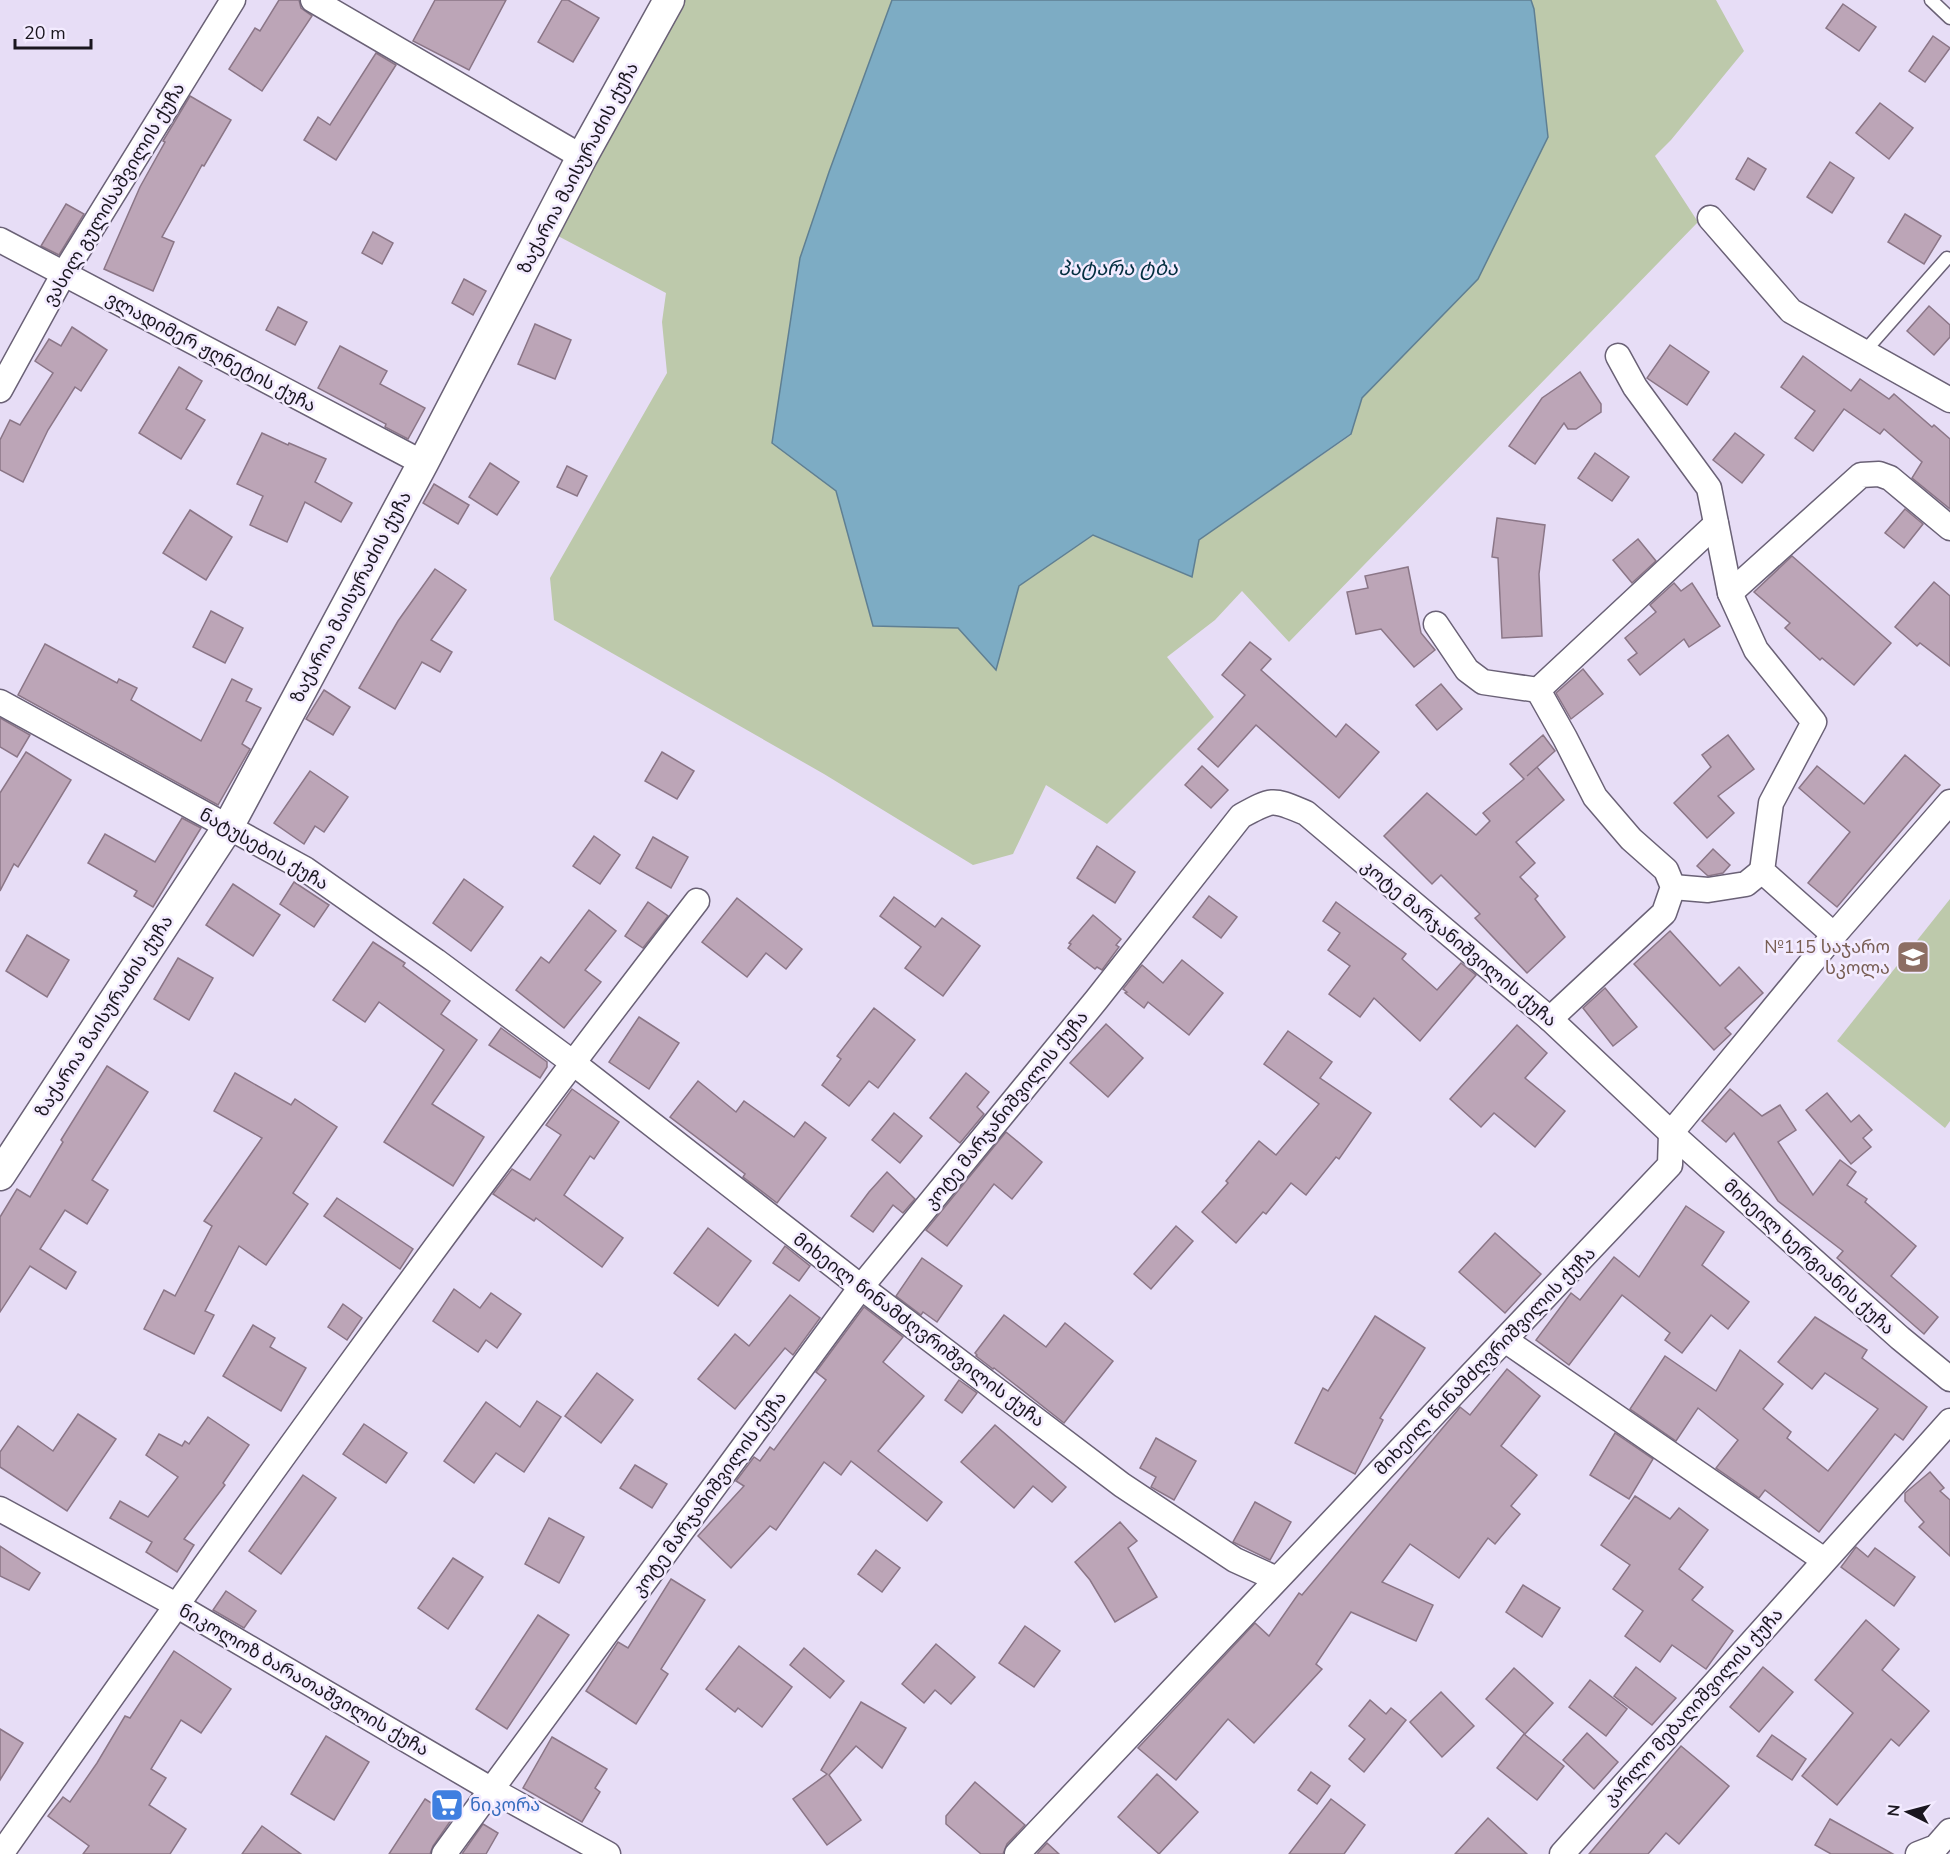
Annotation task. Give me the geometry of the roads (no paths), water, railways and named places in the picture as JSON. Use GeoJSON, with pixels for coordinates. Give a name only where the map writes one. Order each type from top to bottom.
{"type":"FeatureCollection","features":[{"type":"Feature","properties":{"kind":"street","name":"ვასილ გულისაშვილის ქუჩა"},"geometry":{"type":"LineString","coordinates":[[0,390],[63,274],[233,0]]}},
{"type":"Feature","properties":{"kind":"street"},"geometry":{"type":"LineString","coordinates":[[313,0],[582,157]]}},
{"type":"Feature","properties":{"kind":"street","name":"ზაქარია მაისურაძის ქუჩა"},"geometry":{"type":"LineString","coordinates":[[0,1175],[228,827],[423,464],[582,157],[669,0]]}},
{"type":"Feature","properties":{"kind":"street"},"geometry":{"type":"LineString","coordinates":[[1710,218],[1791,311],[1950,400]]}},
{"type":"Feature","properties":{"kind":"street","name":"ვლადიმერ ჟღნეტის ქუჩა"},"geometry":{"type":"LineString","coordinates":[[0,240],[423,464]]}},
{"type":"Feature","properties":{"kind":"street"},"geometry":{"type":"LineString","coordinates":[[1618,356],[1635,387],[1709,488],[1731,593],[1756,650],[1814,722],[1771,803],[1762,871],[1746,884],[1708,890],[1673,887]]}},
{"type":"Feature","properties":{"kind":"street"},"geometry":{"type":"LineString","coordinates":[[1731,593],[1861,475],[1879,474],[1890,478],[1950,528]]}},
{"type":"Feature","properties":{"kind":"street"},"geometry":{"type":"LineString","coordinates":[[1538,690],[1716,524]]}},
{"type":"Feature","properties":{"kind":"street"},"geometry":{"type":"LineString","coordinates":[[1436,624],[1467,670],[1484,682],[1538,690]]}},
{"type":"Feature","properties":{"kind":"street"},"geometry":{"type":"LineString","coordinates":[[1538,690],[1594,797],[1631,839],[1666,870],[1673,887],[1664,912],[1550,1019]]}},
{"type":"Feature","properties":{"kind":"street","name":"ნატუსების ქუჩა"},"geometry":{"type":"LineString","coordinates":[[0,702],[305,868],[572,1062]]}},
{"type":"Feature","properties":{"kind":"street","name":"კოტე მარჯანიშვილის ქუჩა"},"geometry":{"type":"LineString","coordinates":[[444,1854],[861,1287],[1097,999],[1241,816],[1266,802],[1281,803],[1306,813],[1550,1019],[1671,1133]]}},
{"type":"Feature","properties":{"kind":"street"},"geometry":{"type":"LineString","coordinates":[[1671,1133],[1834,935],[1950,802]]}},
{"type":"Feature","properties":{"kind":"street"},"geometry":{"type":"LineString","coordinates":[[1762,871],[1834,935]]}},
{"type":"Feature","properties":{"kind":"street"},"geometry":{"type":"LineString","coordinates":[[1,1854],[176,1605],[572,1062],[697,901]]}},
{"type":"Feature","properties":{"kind":"street","name":"მიხეილ წინამძღვრიშვილის ქუჩა"},"geometry":{"type":"LineString","coordinates":[[572,1062],[861,1287],[1122,1485],[1235,1560],[1277,1579]]}},
{"type":"Feature","properties":{"kind":"street","name":"მიხეილ წინამძღვრიშვილის ქუჩა"},"geometry":{"type":"LineString","coordinates":[[1017,1854],[1670,1165],[1671,1133]]}},
{"type":"Feature","properties":{"kind":"street","name":"მიხეილ ხერგიანის ქუჩა"},"geometry":{"type":"LineString","coordinates":[[1671,1133],[1900,1338],[1950,1379]]}},
{"type":"Feature","properties":{"kind":"street"},"geometry":{"type":"LineString","coordinates":[[1505,1340],[1824,1560]]}},
{"type":"Feature","properties":{"kind":"street","name":"კარლო მებაღიშვილის ქუჩა"},"geometry":{"type":"LineString","coordinates":[[1562,1854],[1950,1421]]}},
{"type":"Feature","properties":{"kind":"street","name":"ნიკოლოზ ბარათაშვილის ქუჩა"},"geometry":{"type":"LineString","coordinates":[[0,1509],[176,1605],[492,1790],[608,1854]]}},
{"type":"Feature","properties":{"kind":"street"},"geometry":{"type":"LineString","coordinates":[[1917,1854],[1936,1847],[1950,1830]]}},
{"type":"Feature","properties":{"kind":"lane"},"geometry":{"type":"LineString","coordinates":[[1930,0],[1950,18]]}},
{"type":"Feature","properties":{"kind":"lane"},"geometry":{"type":"LineString","coordinates":[[1864,352],[1947,258]]}},
{"type":"Feature","properties":{"kind":"water","name":"პატარა ტბა"},"geometry":{"type":"Polygon","coordinates":[[[892,0],[1531,0],[1534,9],[1548,137],[1478,279],[1362,398],[1351,434],[1199,540],[1192,577],[1093,535],[1019,586],[996,670],[958,628],[873,626],[836,491],[772,443],[800,258],[892,0]]]}},
{"type":"Feature","properties":{"kind":"place","name":"№115 საჯარო სკოლა"},"geometry":{"type":"Point","coordinates":[1913,957]}},
{"type":"Feature","properties":{"kind":"place","name":"ნიკორა"},"geometry":{"type":"Point","coordinates":[447,1805]}}]}
